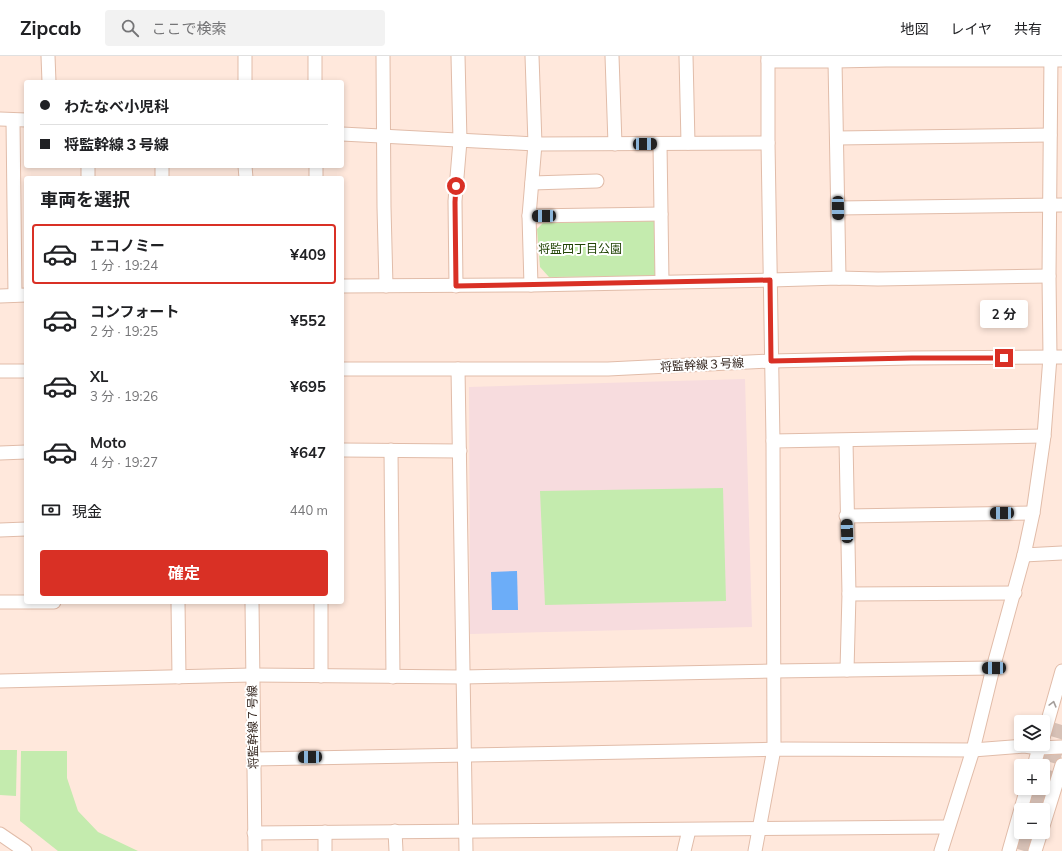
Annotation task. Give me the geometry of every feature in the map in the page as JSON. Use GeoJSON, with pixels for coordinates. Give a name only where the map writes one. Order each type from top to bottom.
{"type":"FeatureCollection","features":[{"type":"Feature","properties":{"kind":"street"},"geometry":{"type":"LineString","coordinates":[[48,56],[49,80]]}},
{"type":"Feature","properties":{"kind":"street"},"geometry":{"type":"LineString","coordinates":[[245,56],[245,80]]}},
{"type":"Feature","properties":{"kind":"street"},"geometry":{"type":"LineString","coordinates":[[315,56],[315,80]]}},
{"type":"Feature","properties":{"kind":"street"},"geometry":{"type":"LineString","coordinates":[[383,56],[386,286]]}},
{"type":"Feature","properties":{"kind":"street"},"geometry":{"type":"LineString","coordinates":[[456,286],[455,202],[460,141],[458,56]]}},
{"type":"Feature","properties":{"kind":"street"},"geometry":{"type":"LineString","coordinates":[[531,285],[529,216],[535,144],[532,56]]}},
{"type":"Feature","properties":{"kind":"street"},"geometry":{"type":"LineString","coordinates":[[612,56],[615,144]]}},
{"type":"Feature","properties":{"kind":"street"},"geometry":{"type":"LineString","coordinates":[[686,56],[688,143]]}},
{"type":"Feature","properties":{"kind":"street"},"geometry":{"type":"LineString","coordinates":[[755,851],[774,749],[768,59],[835,61],[886,58],[1055,59],[1050,134],[1056,206],[1049,276],[1056,357],[1033,513],[1024,555],[973,750],[941,851]]}},
{"type":"Feature","properties":{"kind":"street"},"geometry":{"type":"LineString","coordinates":[[835,61],[839,278]]}},
{"type":"Feature","properties":{"kind":"street"},"geometry":{"type":"LineString","coordinates":[[0,120],[20,120],[20,295],[0,296]]}},
{"type":"Feature","properties":{"kind":"street"},"geometry":{"type":"LineString","coordinates":[[344,134],[535,144],[768,143]]}},
{"type":"Feature","properties":{"kind":"street"},"geometry":{"type":"LineString","coordinates":[[837,138],[1050,134]]}},
{"type":"Feature","properties":{"kind":"street"},"geometry":{"type":"LineString","coordinates":[[660,144],[662,282]]}},
{"type":"Feature","properties":{"kind":"street"},"geometry":{"type":"LineString","coordinates":[[532,183],[597,181]]}},
{"type":"Feature","properties":{"kind":"street"},"geometry":{"type":"LineString","coordinates":[[838,208],[1056,206]]}},
{"type":"Feature","properties":{"kind":"street"},"geometry":{"type":"LineString","coordinates":[[529,216],[661,214]]}},
{"type":"Feature","properties":{"kind":"street"},"geometry":{"type":"LineString","coordinates":[[344,286],[531,285],[839,278],[878,279],[1049,276]]}},
{"type":"Feature","properties":{"kind":"street","name":"将監幹線３号線"},"geometry":{"type":"LineString","coordinates":[[344,369],[608,369],[771,361],[1056,357]]}},
{"type":"Feature","properties":{"kind":"street"},"geometry":{"type":"LineString","coordinates":[[458,369],[466,851]]}},
{"type":"Feature","properties":{"kind":"street"},"geometry":{"type":"LineString","coordinates":[[0,371],[24,371]]}},
{"type":"Feature","properties":{"kind":"street"},"geometry":{"type":"LineString","coordinates":[[772,441],[846,441],[1044,436]]}},
{"type":"Feature","properties":{"kind":"street"},"geometry":{"type":"LineString","coordinates":[[846,441],[846,516],[849,594],[847,670]]}},
{"type":"Feature","properties":{"kind":"street"},"geometry":{"type":"LineString","coordinates":[[344,450],[460,451]]}},
{"type":"Feature","properties":{"kind":"street"},"geometry":{"type":"LineString","coordinates":[[391,450],[393,677]]}},
{"type":"Feature","properties":{"kind":"street"},"geometry":{"type":"LineString","coordinates":[[0,453],[24,452]]}},
{"type":"Feature","properties":{"kind":"street"},"geometry":{"type":"LineString","coordinates":[[846,516],[1033,513]]}},
{"type":"Feature","properties":{"kind":"street"},"geometry":{"type":"LineString","coordinates":[[0,530],[24,529]]}},
{"type":"Feature","properties":{"kind":"street"},"geometry":{"type":"LineString","coordinates":[[1024,555],[1062,553]]}},
{"type":"Feature","properties":{"kind":"street"},"geometry":{"type":"LineString","coordinates":[[849,594],[1014,593]]}},
{"type":"Feature","properties":{"kind":"street"},"geometry":{"type":"LineString","coordinates":[[0,602],[24,602]]}},
{"type":"Feature","properties":{"kind":"street"},"geometry":{"type":"LineString","coordinates":[[178,604],[179,677]]}},
{"type":"Feature","properties":{"kind":"street","name":"将監幹線７号線"},"geometry":{"type":"LineString","coordinates":[[252,604],[255,851]]}},
{"type":"Feature","properties":{"kind":"street"},"geometry":{"type":"LineString","coordinates":[[321,604],[321,676]]}},
{"type":"Feature","properties":{"kind":"street"},"geometry":{"type":"LineString","coordinates":[[0,681],[252,676],[463,677],[774,670],[994,668]]}},
{"type":"Feature","properties":{"kind":"street"},"geometry":{"type":"LineString","coordinates":[[1049,715],[1062,671]]}},
{"type":"Feature","properties":{"kind":"street"},"geometry":{"type":"LineString","coordinates":[[1050,745],[1062,747]]}},
{"type":"Feature","properties":{"kind":"street"},"geometry":{"type":"LineString","coordinates":[[253,759],[774,749],[973,750],[1014,747]]}},
{"type":"Feature","properties":{"kind":"street"},"geometry":{"type":"LineString","coordinates":[[1050,804],[1062,765]]}},
{"type":"Feature","properties":{"kind":"street"},"geometry":{"type":"LineString","coordinates":[[1009,851],[1025,795]]}},
{"type":"Feature","properties":{"kind":"street"},"geometry":{"type":"LineString","coordinates":[[254,833],[948,827]]}},
{"type":"Feature","properties":{"kind":"street"},"geometry":{"type":"LineString","coordinates":[[684,851],[689,830]]}},
{"type":"Feature","properties":{"kind":"street"},"geometry":{"type":"LineString","coordinates":[[395,831],[396,851]]}},
{"type":"Feature","properties":{"kind":"street"},"geometry":{"type":"LineString","coordinates":[[325,832],[325,851]]}},
{"type":"Feature","properties":{"kind":"street"},"geometry":{"type":"LineString","coordinates":[[0,834],[25,851]]}},
{"type":"Feature","properties":{"kind":"street"},"geometry":{"type":"LineString","coordinates":[[1035,851],[1039,839]]}},
{"type":"Feature","properties":{"kind":"shaded area"},"geometry":{"type":"Polygon","coordinates":[[[745,379],[752,627],[470,634],[469,387],[745,379]]]}},
{"type":"Feature","properties":{"kind":"green space","name":"将監四丁目公園"},"geometry":{"type":"Polygon","coordinates":[[[655,221],[656,276],[549,277],[540,267],[537,229],[543,223],[655,221]]]}},
{"type":"Feature","properties":{"kind":"green space"},"geometry":{"type":"Polygon","coordinates":[[[723,488],[726,601],[545,605],[540,491],[723,488]]]}},
{"type":"Feature","properties":{"kind":"green space"},"geometry":{"type":"Polygon","coordinates":[[[0,750],[17,750],[16,796],[0,795],[0,750]]]}},
{"type":"Feature","properties":{"kind":"green space"},"geometry":{"type":"Polygon","coordinates":[[[21,751],[67,751],[67,778],[78,811],[98,832],[138,851],[58,851],[20,821],[21,751]]]}},
{"type":"Feature","properties":{"kind":"water"},"geometry":{"type":"Polygon","coordinates":[[[517,571],[518,610],[492,610],[491,572],[517,571]]]}},
{"type":"Feature","properties":{"kind":"tunnel"},"geometry":{"type":"LineString","coordinates":[[1038,803],[1062,725]]}},
{"type":"Feature","properties":{"kind":"tunnel"},"geometry":{"type":"LineString","coordinates":[[1024,851],[1028,839]]}},
{"type":"Feature","properties":{"kind":"route"},"geometry":{"type":"LineString","coordinates":[[456,186],[456,286],[770,280],[771,361],[1004,358]]}}]}
